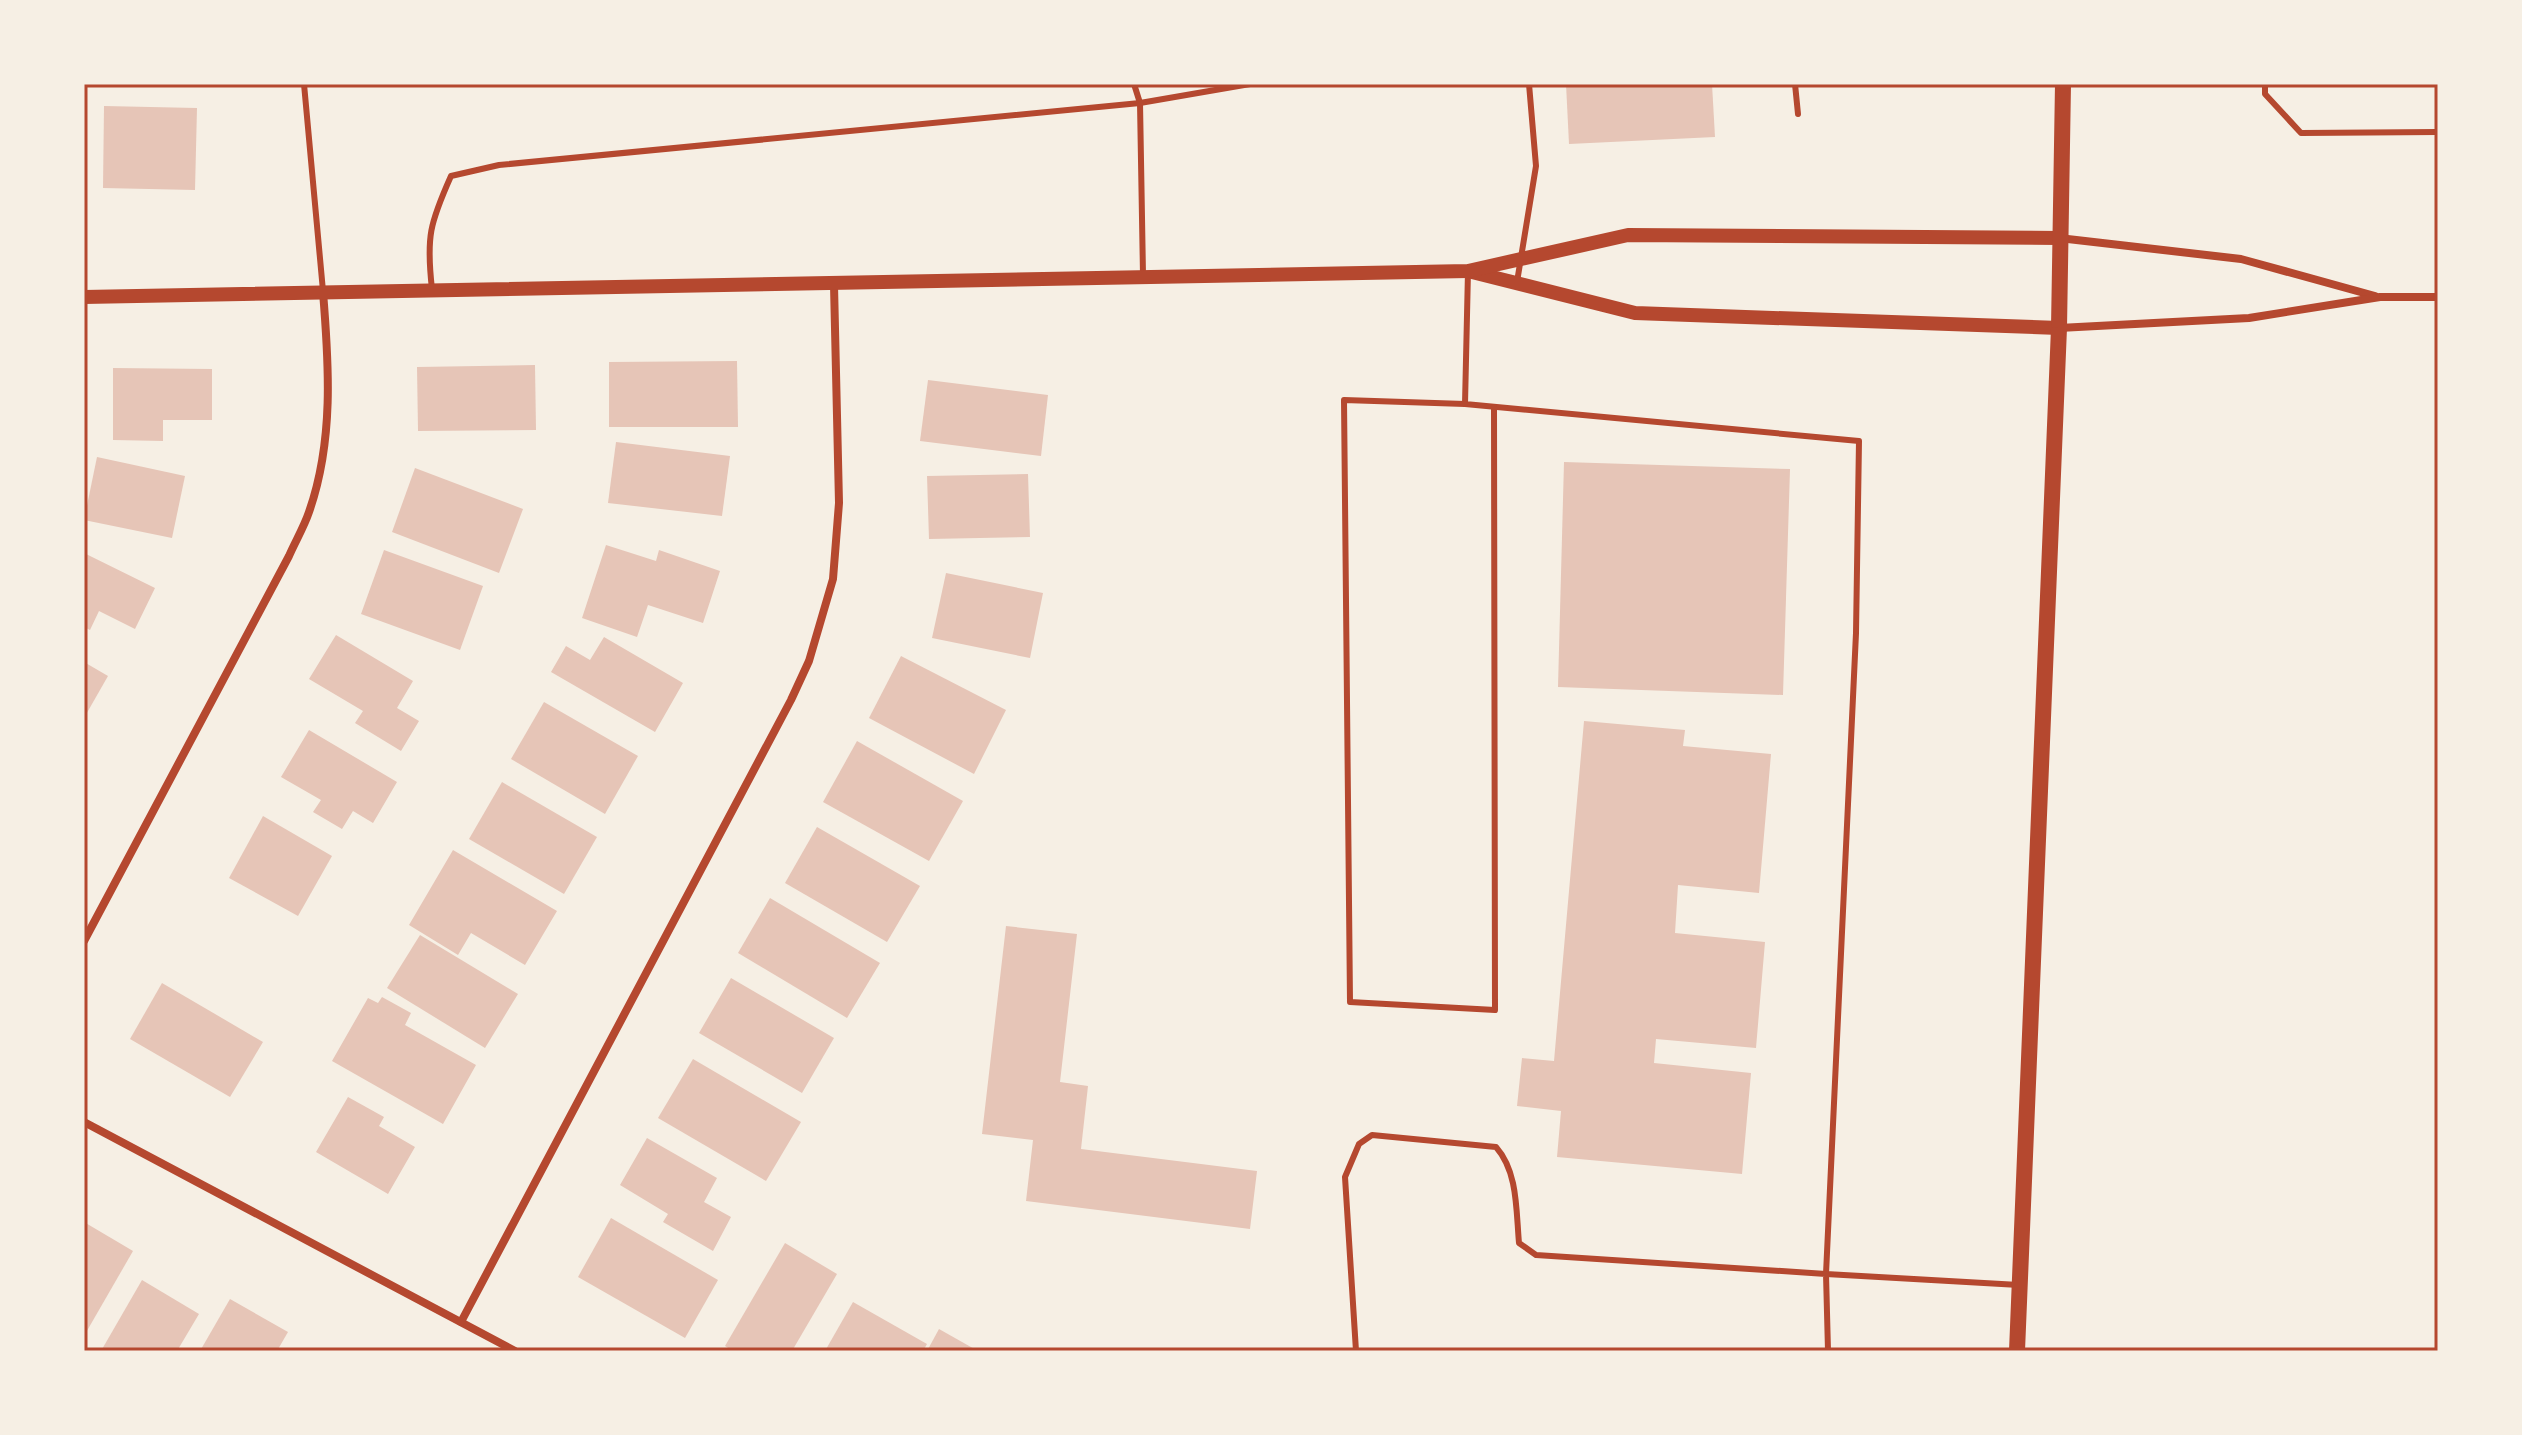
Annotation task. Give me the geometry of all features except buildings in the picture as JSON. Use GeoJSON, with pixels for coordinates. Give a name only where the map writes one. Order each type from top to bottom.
{"type":"FeatureCollection","features":[{"type":"Feature","properties":{"kind":"main road"},"geometry":{"type":"LineString","coordinates":[[2017,1351],[2059,328],[2063,84]]}},
{"type":"Feature","properties":{"kind":"street"},"geometry":{"type":"LineString","coordinates":[[84,297],[1468,271],[1628,235],[2059,238],[2241,259],[2380,297]]}},
{"type":"Feature","properties":{"kind":"street"},"geometry":{"type":"LineString","coordinates":[[1468,271],[1635,313],[2059,328],[2249,318],[2380,297],[2438,297]]}},
{"type":"Feature","properties":{"kind":"street"},"geometry":{"type":"LineString","coordinates":[[461,1322],[809,661],[833,579],[839,503],[834,285]]}},
{"type":"Feature","properties":{"kind":"street"},"geometry":{"type":"LineString","coordinates":[[84,941],[309,513],[322,467],[328,413],[323,291]]}},
{"type":"Feature","properties":{"kind":"street"},"geometry":{"type":"LineString","coordinates":[[84,1122],[515,1351]]}},
{"type":"Feature","properties":{"kind":"lane"},"geometry":{"type":"LineString","coordinates":[[304,84],[323,291]]}},
{"type":"Feature","properties":{"kind":"lane"},"geometry":{"type":"LineString","coordinates":[[1134,84],[1140,103],[1143,278]]}},
{"type":"Feature","properties":{"kind":"lane"},"geometry":{"type":"LineString","coordinates":[[432,289],[427,249],[433,215],[451,176],[499,165],[1140,103],[1250,84]]}},
{"type":"Feature","properties":{"kind":"lane"},"geometry":{"type":"LineString","coordinates":[[1517,283],[1536,166],[1529,84]]}},
{"type":"Feature","properties":{"kind":"lane"},"geometry":{"type":"LineString","coordinates":[[1795,84],[1798,114]]}},
{"type":"Feature","properties":{"kind":"lane"},"geometry":{"type":"LineString","coordinates":[[2265,84],[2265,94],[2301,133],[2438,132]]}},
{"type":"Feature","properties":{"kind":"lane"},"geometry":{"type":"LineString","coordinates":[[1465,404],[1468,271]]}},
{"type":"Feature","properties":{"kind":"lane"},"geometry":{"type":"LineString","coordinates":[[1494,407],[1495,1010],[1350,1002],[1344,400],[1465,404],[1859,441],[1855,649],[1826,1274],[1828,1351]]}},
{"type":"Feature","properties":{"kind":"lane"},"geometry":{"type":"LineString","coordinates":[[1356,1351],[1345,1177],[1359,1144],[1372,1135],[1496,1147],[1506,1159],[1512,1175],[1519,1243],[1536,1255],[2019,1285]]}}]}
